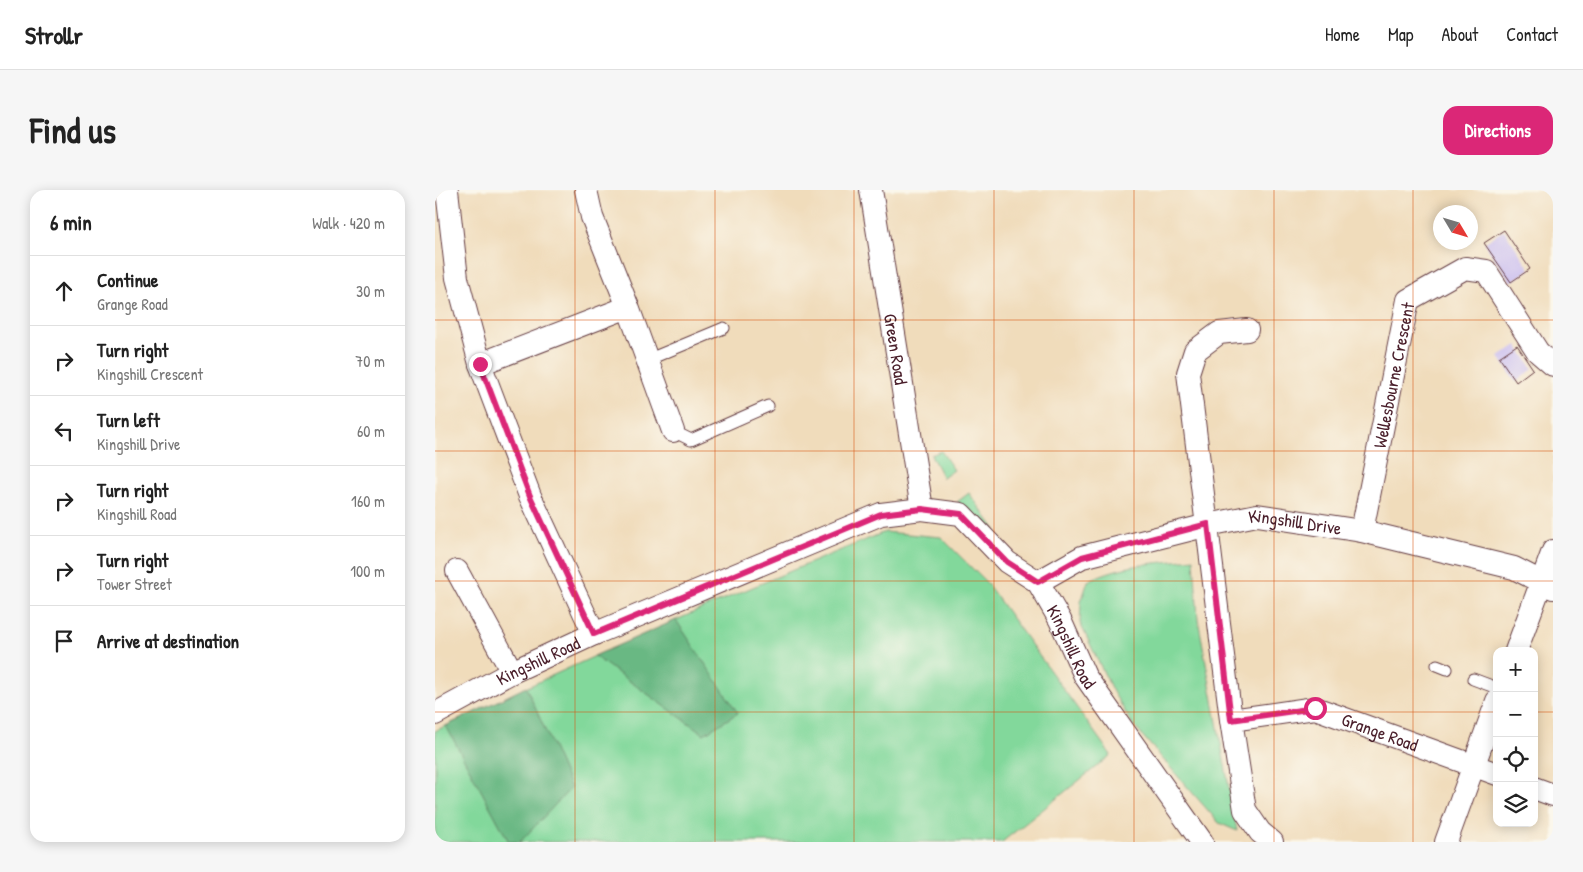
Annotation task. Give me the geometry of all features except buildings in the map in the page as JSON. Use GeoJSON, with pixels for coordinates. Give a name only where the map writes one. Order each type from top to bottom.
{"type":"FeatureCollection","features":[{"type":"Feature","properties":{"kind":"street"},"geometry":{"type":"LineString","coordinates":[[447,190],[457,278],[480,364],[530,496],[594,634]]}},
{"type":"Feature","properties":{"kind":"street","name":"Green Road"},"geometry":{"type":"LineString","coordinates":[[871,190],[922,509]]}},
{"type":"Feature","properties":{"kind":"street"},"geometry":{"type":"LineString","coordinates":[[589,191],[592,217],[628,307],[673,431]]}},
{"type":"Feature","properties":{"kind":"street","name":"Wellesbourne Crescent"},"geometry":{"type":"LineString","coordinates":[[1361,531],[1408,300],[1465,268],[1486,270],[1538,352],[1553,365]]}},
{"type":"Feature","properties":{"kind":"street"},"geometry":{"type":"LineString","coordinates":[[480,364],[628,307]]}},
{"type":"Feature","properties":{"kind":"street"},"geometry":{"type":"LineString","coordinates":[[1247,330],[1219,333],[1201,346],[1195,351],[1188,373],[1231,720],[1245,810],[1260,832],[1272,842]]}},
{"type":"Feature","properties":{"kind":"street","name":"Kingshill Road"},"geometry":{"type":"LineString","coordinates":[[435,714],[512,672],[594,634],[881,514],[922,509],[961,514],[1007,562],[1038,582],[1060,620],[1085,676],[1202,842]]}},
{"type":"Feature","properties":{"kind":"street","name":"Kingshill Drive"},"geometry":{"type":"LineString","coordinates":[[1038,582],[1082,557],[1208,524],[1257,515],[1361,531],[1514,568],[1547,585]]}},
{"type":"Feature","properties":{"kind":"street"},"geometry":{"type":"LineString","coordinates":[[1518,647],[1547,585],[1553,551]]}},
{"type":"Feature","properties":{"kind":"street"},"geometry":{"type":"LineString","coordinates":[[457,571],[512,672]]}},
{"type":"Feature","properties":{"kind":"street","name":"Grange Road"},"geometry":{"type":"LineString","coordinates":[[1231,720],[1315,708],[1493,772]]}},
{"type":"Feature","properties":{"kind":"street"},"geometry":{"type":"LineString","coordinates":[[1446,842],[1493,712]]}},
{"type":"Feature","properties":{"kind":"street"},"geometry":{"type":"LineString","coordinates":[[1538,789],[1553,795]]}},
{"type":"Feature","properties":{"kind":"lane"},"geometry":{"type":"LineString","coordinates":[[647,360],[724,328]]}},
{"type":"Feature","properties":{"kind":"lane"},"geometry":{"type":"LineString","coordinates":[[673,431],[691,440],[768,406]]}},
{"type":"Feature","properties":{"kind":"lane"},"geometry":{"type":"LineString","coordinates":[[1473,679],[1493,686]]}},
{"type":"Feature","properties":{"kind":"green space"},"geometry":{"type":"Polygon","coordinates":[[[941,451],[954,470],[943,478],[931,455],[941,451]]]}},
{"type":"Feature","properties":{"kind":"green space"},"geometry":{"type":"Polygon","coordinates":[[[969,493],[996,530],[957,502],[969,493]]]}},
{"type":"Feature","properties":{"kind":"green space"},"geometry":{"type":"Polygon","coordinates":[[[885,532],[941,537],[986,582],[1111,755],[1002,842],[435,842],[435,731],[546,678],[659,628],[885,532]]]}},
{"type":"Feature","properties":{"kind":"green space"},"geometry":{"type":"Polygon","coordinates":[[[1194,559],[1198,619],[1237,831],[1219,823],[1133,725],[1113,692],[1080,623],[1081,602],[1088,581],[1100,575],[1126,568],[1194,559]]]}},
{"type":"Feature","properties":{"kind":"green space"},"geometry":{"type":"Polygon","coordinates":[[[676,620],[738,713],[704,734],[594,656],[676,620]]]}},
{"type":"Feature","properties":{"kind":"green space"},"geometry":{"type":"Polygon","coordinates":[[[526,687],[571,788],[520,842],[509,842],[446,726],[526,687]]]}},
{"type":"Feature","properties":{"kind":"route"},"geometry":{"type":"LineString","coordinates":[[480,364],[530,496],[594,634],[881,514],[922,509],[961,514],[1007,562],[1038,582],[1082,557],[1208,524],[1231,720],[1315,708]]}}]}
